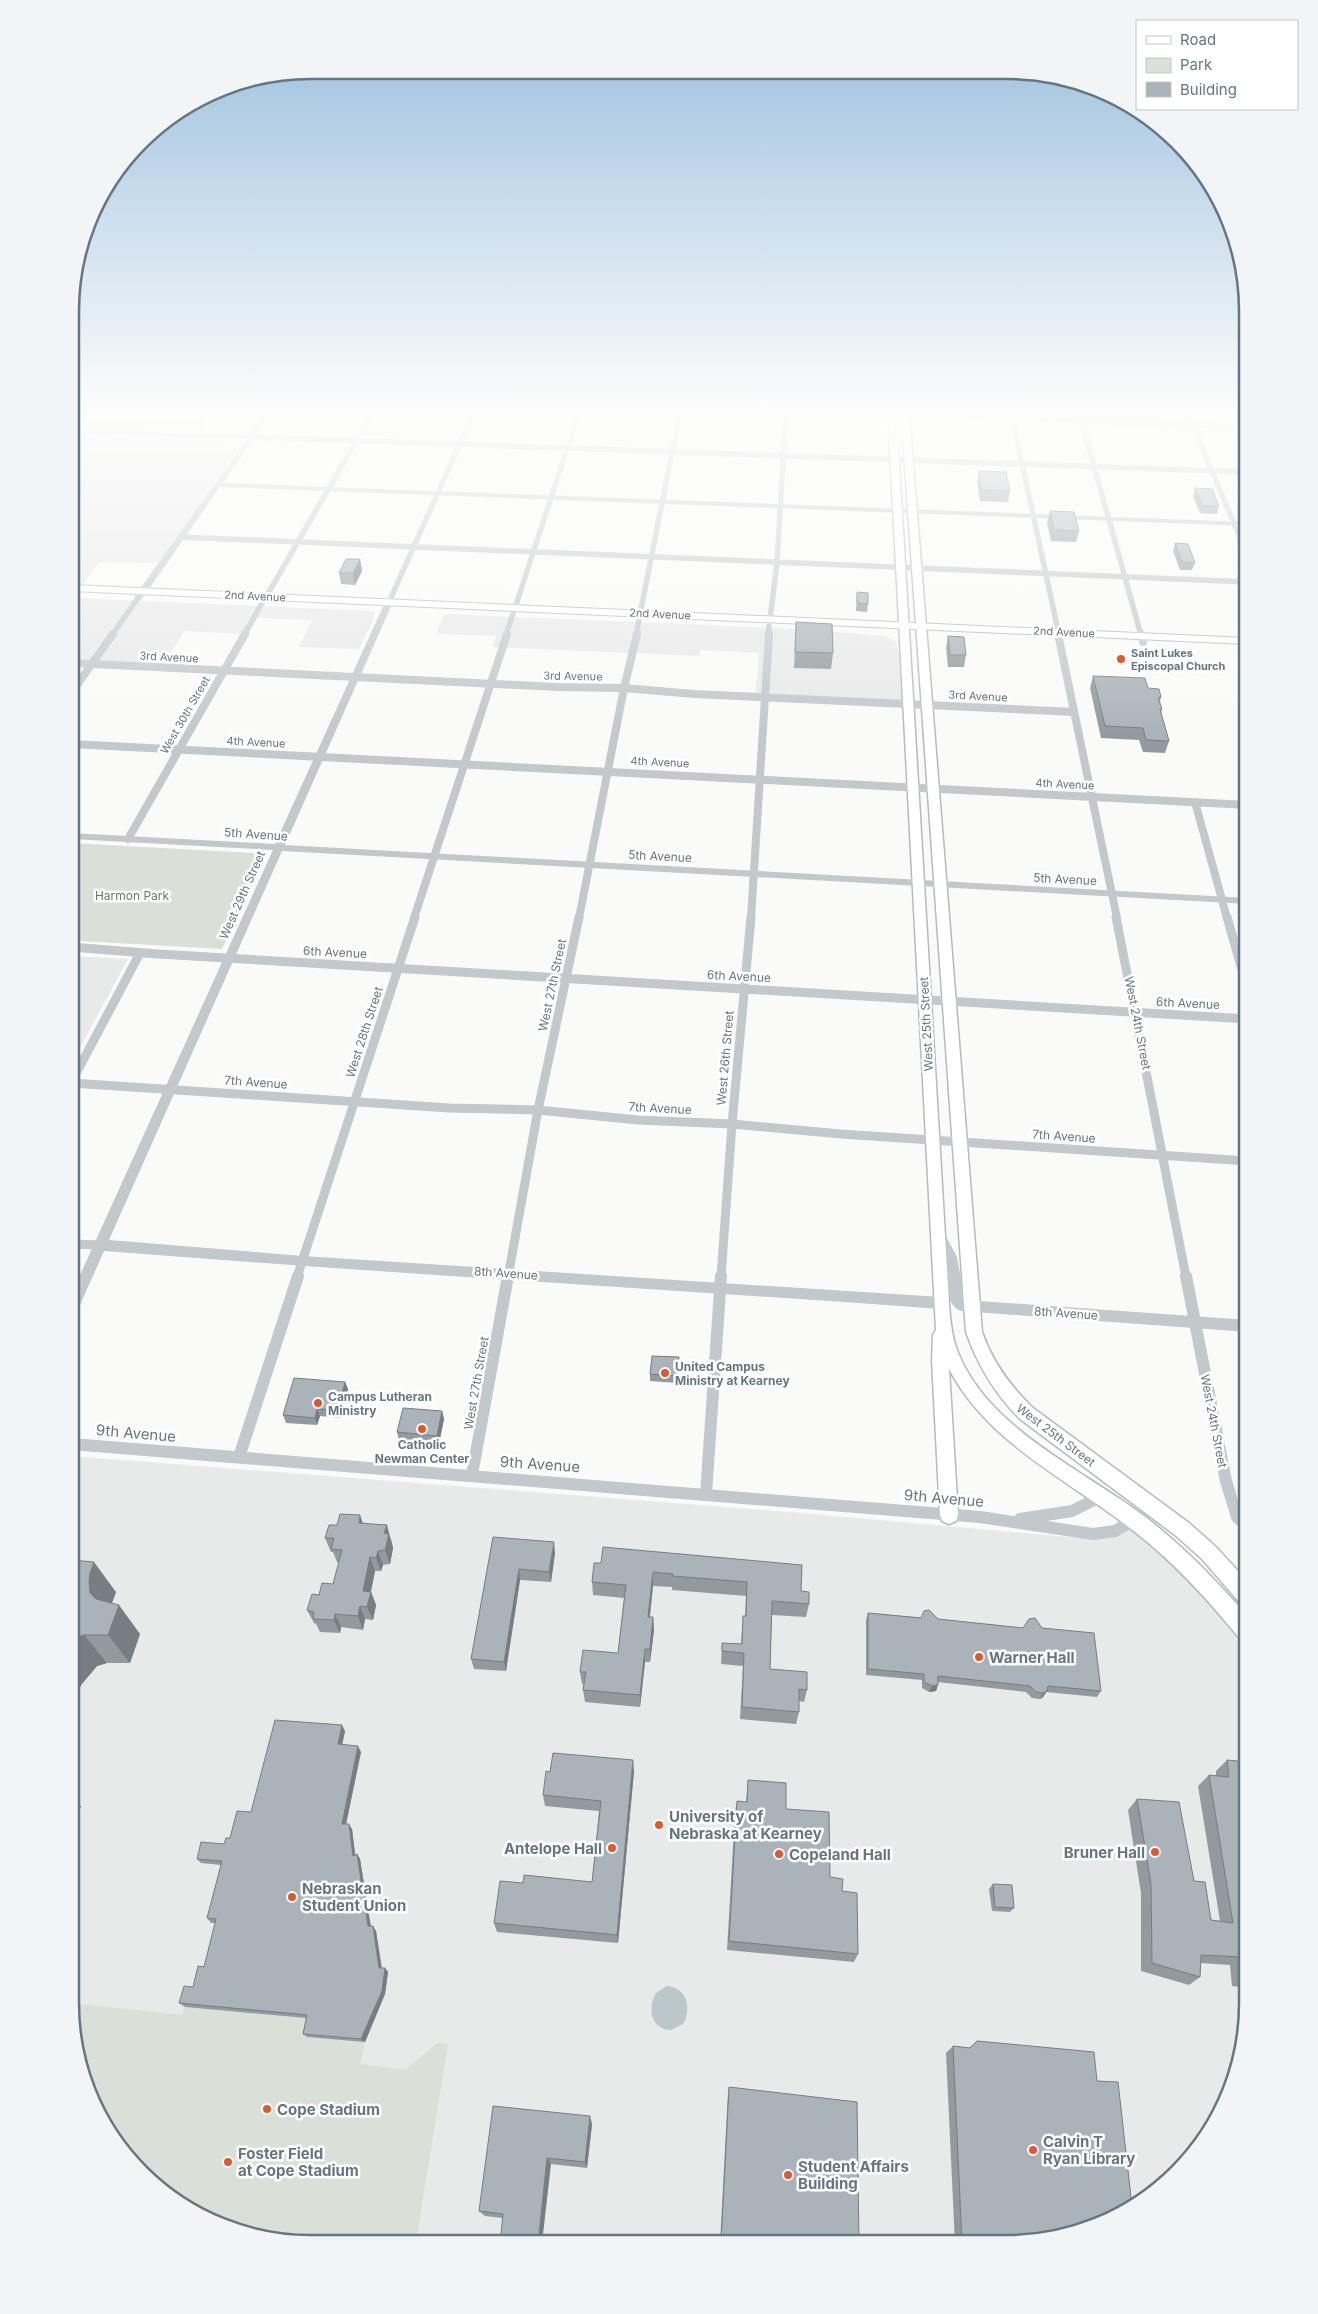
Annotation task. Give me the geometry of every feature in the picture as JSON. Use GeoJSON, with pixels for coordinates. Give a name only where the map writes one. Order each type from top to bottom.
{"type":"FeatureCollection","features":[{"type":"Feature","properties":{"kind":"main road","name":"West 25th Street"},"geometry":{"type":"LineString","coordinates":[[899,520],[942,1321],[952,1358],[966,1385],[992,1415],[1036,1452],[1100,1497]]}},
{"type":"Feature","properties":{"kind":"main road","name":"West 25th Street"},"geometry":{"type":"LineString","coordinates":[[913,520],[974,1332],[981,1353],[993,1377],[1015,1404],[1038,1424],[1104,1471],[1154,1510]]}},
{"type":"Feature","properties":{"kind":"main road","name":"2nd Avenue"},"geometry":{"type":"LineString","coordinates":[[79,589],[140,594],[264,600],[1142,639],[1239,646]]}},
{"type":"Feature","properties":{"kind":"main road","name":"2nd Avenue"},"geometry":{"type":"LineString","coordinates":[[79,595],[140,594]]}},
{"type":"Feature","properties":{"kind":"main road","name":"2nd Avenue"},"geometry":{"type":"LineString","coordinates":[[1142,639],[1239,641]]}},
{"type":"Feature","properties":{"kind":"main road"},"geometry":{"type":"LineString","coordinates":[[942,1321],[940,1360],[949,1515]]}},
{"type":"Feature","properties":{"kind":"main road"},"geometry":{"type":"LineString","coordinates":[[1239,1587],[1209,1553],[1182,1529],[1154,1510],[1125,1496],[1108,1493],[1100,1497],[1134,1520],[1195,1573],[1239,1622]]}},
{"type":"Feature","properties":{"kind":"street"},"geometry":{"type":"LineString","coordinates":[[79,682],[192,520]]}},
{"type":"Feature","properties":{"kind":"street","name":"West 30th Street"},"geometry":{"type":"LineString","coordinates":[[128,839],[311,520]]}},
{"type":"Feature","properties":{"kind":"street","name":"West 29th Street"},"geometry":{"type":"LineString","coordinates":[[79,1292],[426,520]]}},
{"type":"Feature","properties":{"kind":"street","name":"West 28th Street"},"geometry":{"type":"LineString","coordinates":[[239,1458],[543,520]]}},
{"type":"Feature","properties":{"kind":"street","name":"West 27th Street"},"geometry":{"type":"LineString","coordinates":[[472,1475],[538,1110],[590,865],[659,520]]}},
{"type":"Feature","properties":{"kind":"street","name":"West 26th Street"},"geometry":{"type":"LineString","coordinates":[[706,1494],[722,1289],[732,1124],[755,874],[769,622],[776,562],[778,520]]}},
{"type":"Feature","properties":{"kind":"street","name":"West 24th Street"},"geometry":{"type":"LineString","coordinates":[[1033,520],[1093,797],[1232,1507],[1239,1520]]}},
{"type":"Feature","properties":{"kind":"street"},"geometry":{"type":"LineString","coordinates":[[1110,520],[1142,639]]}},
{"type":"Feature","properties":{"kind":"street"},"geometry":{"type":"LineString","coordinates":[[1158,520],[1239,523]]}},
{"type":"Feature","properties":{"kind":"street"},"geometry":{"type":"LineString","coordinates":[[1232,520],[1239,537]]}},
{"type":"Feature","properties":{"kind":"street"},"geometry":{"type":"LineString","coordinates":[[180,537],[1239,582]]}},
{"type":"Feature","properties":{"kind":"street","name":"3rd Avenue"},"geometry":{"type":"LineString","coordinates":[[79,663],[355,678],[624,688],[1074,712]]}},
{"type":"Feature","properties":{"kind":"street","name":"4th Avenue"},"geometry":{"type":"LineString","coordinates":[[79,744],[1239,804]]}},
{"type":"Feature","properties":{"kind":"street"},"geometry":{"type":"LineString","coordinates":[[1195,802],[1239,959]]}},
{"type":"Feature","properties":{"kind":"street","name":"5th Avenue"},"geometry":{"type":"LineString","coordinates":[[79,836],[1239,901]]}},
{"type":"Feature","properties":{"kind":"street","name":"6th Avenue"},"geometry":{"type":"LineString","coordinates":[[79,948],[140,953],[1239,1018]]}},
{"type":"Feature","properties":{"kind":"street"},"geometry":{"type":"LineString","coordinates":[[79,1069],[140,953]]}},
{"type":"Feature","properties":{"kind":"street","name":"7th Avenue"},"geometry":{"type":"LineString","coordinates":[[79,1084],[448,1108],[538,1110],[638,1120],[732,1124],[932,1140],[1239,1160]]}},
{"type":"Feature","properties":{"kind":"street"},"geometry":{"type":"LineString","coordinates":[[937,1234],[950,1256],[957,1300],[961,1305],[972,1306]]}},
{"type":"Feature","properties":{"kind":"street","name":"8th Avenue"},"geometry":{"type":"LineString","coordinates":[[79,1245],[722,1289],[941,1302]]}},
{"type":"Feature","properties":{"kind":"street","name":"8th Avenue"},"geometry":{"type":"LineString","coordinates":[[972,1306],[1239,1325]]}},
{"type":"Feature","properties":{"kind":"street","name":"9th Avenue"},"geometry":{"type":"LineString","coordinates":[[79,1445],[706,1494],[1006,1520],[1094,1534],[1115,1531],[1134,1520]]}},
{"type":"Feature","properties":{"kind":"street","name":"9th Avenue"},"geometry":{"type":"LineString","coordinates":[[1006,1520],[1074,1511],[1100,1497]]}},
{"type":"Feature","properties":{"kind":"shaded area"},"geometry":{"type":"Polygon","coordinates":[[[79,520],[191,520],[163,563],[99,562],[81,587],[79,587],[79,520]]]}},
{"type":"Feature","properties":{"kind":"shaded area"},"geometry":{"type":"Polygon","coordinates":[[[79,598],[374,612],[374,618],[359,649],[299,647],[312,620],[258,618],[248,634],[185,631],[159,670],[79,666],[79,598]]]}},
{"type":"Feature","properties":{"kind":"shaded area"},"geometry":{"type":"Polygon","coordinates":[[[444,614],[799,629],[886,636],[896,642],[899,654],[902,707],[755,700],[759,653],[701,650],[700,656],[493,647],[496,636],[436,634],[444,614]]]}},
{"type":"Feature","properties":{"kind":"shaded area"},"geometry":{"type":"Polygon","coordinates":[[[79,956],[128,959],[79,1049],[79,956]]]}},
{"type":"Feature","properties":{"kind":"shaded area","name":"University of Nebraska at Kearney"},"geometry":{"type":"Polygon","coordinates":[[[79,1457],[801,1513],[1080,1538],[1109,1538],[1131,1527],[1206,1585],[1239,1634],[1239,2018],[1235,2048],[1222,2092],[1200,2132],[1182,2156],[1160,2178],[1136,2196],[1096,2218],[1052,2231],[1022,2235],[296,2235],[266,2231],[236,2223],[208,2211],[182,2196],[158,2178],[136,2156],[118,2132],[96,2092],[83,2048],[79,2018],[79,1457]]]}},
{"type":"Feature","properties":{"kind":"shaded area"},"geometry":{"type":"Polygon","coordinates":[[[667,1986],[679,1991],[686,2000],[687,2005],[686,2018],[683,2024],[671,2030],[664,2029],[655,2022],[652,2011],[653,1999],[656,1993],[667,1986]]]}},
{"type":"Feature","properties":{"kind":"green space","name":"Harmon Park"},"geometry":{"type":"Polygon","coordinates":[[[79,843],[261,855],[263,860],[222,949],[80,941],[79,843]]]}},
{"type":"Feature","properties":{"kind":"green space","name":"Cope Stadium"},"geometry":{"type":"Polygon","coordinates":[[[79,2004],[182,2015],[185,2007],[310,2018],[365,2042],[360,2064],[405,2070],[437,2043],[448,2044],[417,2235],[296,2235],[266,2231],[222,2218],[182,2196],[158,2178],[136,2156],[118,2132],[96,2092],[83,2048],[79,2004]]]}},
{"type":"Feature","properties":{"kind":"building"},"geometry":{"type":"Polygon","coordinates":[[[1052,520],[1076,520],[1079,531],[1054,530],[1052,520]]]}},
{"type":"Feature","properties":{"kind":"building"},"geometry":{"type":"Polygon","coordinates":[[[1175,543],[1188,544],[1195,563],[1182,562],[1175,543]]]}},
{"type":"Feature","properties":{"kind":"building"},"geometry":{"type":"Polygon","coordinates":[[[346,559],[360,559],[353,573],[339,573],[346,559]]]}},
{"type":"Feature","properties":{"kind":"building"},"geometry":{"type":"Polygon","coordinates":[[[857,592],[868,593],[868,604],[857,603],[857,592]]]}},
{"type":"Feature","properties":{"kind":"building"},"geometry":{"type":"Polygon","coordinates":[[[796,622],[832,624],[833,653],[795,652],[796,622]]]}},
{"type":"Feature","properties":{"kind":"building"},"geometry":{"type":"Polygon","coordinates":[[[948,636],[964,637],[966,655],[950,655],[948,636]]]}},
{"type":"Feature","properties":{"kind":"building"},"geometry":{"type":"Polygon","coordinates":[[[1093,676],[1145,678],[1148,688],[1159,689],[1161,697],[1158,698],[1162,709],[1160,709],[1169,741],[1146,740],[1143,728],[1105,726],[1093,676]]]}},
{"type":"Feature","properties":{"kind":"building"},"geometry":{"type":"Polygon","coordinates":[[[652,1356],[679,1357],[677,1376],[650,1374],[652,1356]]]}},
{"type":"Feature","properties":{"kind":"building","name":"Campus Lutheran Ministry"},"geometry":{"type":"Polygon","coordinates":[[[294,1378],[345,1382],[338,1410],[317,1409],[315,1418],[283,1415],[294,1378]]]}},
{"type":"Feature","properties":{"kind":"building","name":"Catholic Newman Center"},"geometry":{"type":"Polygon","coordinates":[[[403,1408],[442,1411],[437,1436],[397,1432],[403,1408]]]}},
{"type":"Feature","properties":{"kind":"building"},"geometry":{"type":"Polygon","coordinates":[[[340,1514],[360,1515],[359,1523],[387,1525],[384,1533],[389,1534],[385,1550],[378,1551],[376,1558],[370,1557],[363,1591],[371,1592],[367,1607],[360,1606],[358,1616],[335,1614],[334,1620],[313,1619],[314,1612],[307,1610],[312,1594],[319,1595],[322,1583],[333,1584],[342,1550],[331,1549],[334,1538],[325,1538],[329,1525],[337,1525],[340,1514]]]}},
{"type":"Feature","properties":{"kind":"building"},"geometry":{"type":"Polygon","coordinates":[[[493,1537],[554,1542],[549,1572],[519,1569],[504,1662],[471,1659],[493,1537]]]}},
{"type":"Feature","properties":{"kind":"building"},"geometry":{"type":"Polygon","coordinates":[[[603,1547],[802,1565],[801,1591],[809,1592],[809,1604],[772,1601],[770,1669],[807,1672],[807,1690],[799,1689],[799,1712],[742,1707],[744,1653],[722,1651],[722,1643],[742,1644],[743,1616],[746,1616],[747,1582],[672,1576],[673,1574],[653,1572],[648,1617],[653,1617],[650,1649],[645,1649],[640,1695],[583,1690],[586,1672],[580,1672],[583,1650],[618,1653],[626,1585],[592,1582],[594,1563],[601,1563],[603,1547]]]}},
{"type":"Feature","properties":{"kind":"building"},"geometry":{"type":"Polygon","coordinates":[[[79,1561],[94,1562],[90,1573],[90,1593],[96,1599],[119,1605],[108,1635],[79,1636],[79,1561]]]}},
{"type":"Feature","properties":{"kind":"building","name":"Warner Hall"},"geometry":{"type":"Polygon","coordinates":[[[929,1610],[938,1619],[1023,1628],[1029,1619],[1035,1618],[1042,1628],[1094,1633],[1101,1691],[1048,1686],[1047,1691],[1043,1693],[1036,1692],[1030,1686],[938,1676],[938,1685],[932,1686],[924,1682],[924,1674],[868,1669],[868,1613],[921,1618],[924,1611],[929,1610]]]}},
{"type":"Feature","properties":{"kind":"building","name":"Nebraskan Student Union"},"geometry":{"type":"Polygon","coordinates":[[[275,1720],[342,1725],[338,1744],[358,1746],[342,1824],[349,1824],[353,1856],[357,1854],[368,1926],[373,1926],[379,1968],[385,1968],[382,1991],[361,2039],[303,2034],[307,2015],[179,2003],[184,1986],[193,1987],[198,1966],[204,1967],[216,1919],[207,1918],[222,1861],[197,1859],[201,1842],[224,1844],[226,1838],[230,1838],[237,1811],[251,1812],[275,1720]]]}},
{"type":"Feature","properties":{"kind":"building","name":"Antelope Hall"},"geometry":{"type":"Polygon","coordinates":[[[553,1753],[633,1760],[617,1935],[494,1923],[500,1881],[523,1883],[524,1875],[592,1882],[601,1801],[543,1795],[546,1771],[550,1772],[553,1753]]]}},
{"type":"Feature","properties":{"kind":"building","name":"Bruner Hall"},"geometry":{"type":"Polygon","coordinates":[[[1227,1760],[1239,1761],[1239,1957],[1201,1955],[1200,1977],[1152,1963],[1151,1884],[1137,1799],[1179,1802],[1194,1881],[1205,1882],[1211,1920],[1233,1923],[1209,1775],[1229,1777],[1227,1760]]]}},
{"type":"Feature","properties":{"kind":"building","name":"Copeland Hall"},"geometry":{"type":"Polygon","coordinates":[[[748,1780],[786,1783],[786,1809],[829,1812],[830,1877],[843,1879],[842,1891],[857,1893],[858,1954],[729,1941],[737,1801],[747,1802],[748,1780]]]}},
{"type":"Feature","properties":{"kind":"building"},"geometry":{"type":"Polygon","coordinates":[[[993,1884],[1012,1885],[1014,1908],[995,1907],[993,1884]]]}},
{"type":"Feature","properties":{"kind":"building","name":"Calvin T Ryan Library"},"geometry":{"type":"Polygon","coordinates":[[[977,2041],[1094,2052],[1097,2081],[1118,2082],[1131,2199],[1096,2218],[1052,2231],[1022,2235],[962,2235],[953,2046],[970,2048],[977,2041]]]}},
{"type":"Feature","properties":{"kind":"building","name":"Student Affairs Building"},"geometry":{"type":"Polygon","coordinates":[[[729,2087],[857,2102],[859,2235],[721,2235],[729,2087]]]}},
{"type":"Feature","properties":{"kind":"building"},"geometry":{"type":"Polygon","coordinates":[[[493,2106],[590,2116],[585,2162],[547,2158],[539,2235],[501,2235],[503,2214],[479,2211],[493,2106]]]}},
{"type":"Feature","properties":{"kind":"place","name":"Saint Lukes Episcopal Church"},"geometry":{"type":"Point","coordinates":[1121,659]}},
{"type":"Feature","properties":{"kind":"place","name":"United Campus Ministry at Kearney"},"geometry":{"type":"Point","coordinates":[665,1373]}},
{"type":"Feature","properties":{"kind":"place","name":"Campus Lutheran Ministry"},"geometry":{"type":"Point","coordinates":[318,1403]}},
{"type":"Feature","properties":{"kind":"place","name":"Catholic Newman Center"},"geometry":{"type":"Point","coordinates":[422,1429]}},
{"type":"Feature","properties":{"kind":"place","name":"Warner Hall"},"geometry":{"type":"Point","coordinates":[979,1657]}},
{"type":"Feature","properties":{"kind":"place","name":"University of Nebraska at Kearney"},"geometry":{"type":"Point","coordinates":[659,1825]}},
{"type":"Feature","properties":{"kind":"place","name":"Antelope Hall"},"geometry":{"type":"Point","coordinates":[612,1848]}},
{"type":"Feature","properties":{"kind":"place","name":"Bruner Hall"},"geometry":{"type":"Point","coordinates":[1155,1852]}},
{"type":"Feature","properties":{"kind":"place","name":"Copeland Hall"},"geometry":{"type":"Point","coordinates":[779,1854]}},
{"type":"Feature","properties":{"kind":"place","name":"Nebraskan Student Union"},"geometry":{"type":"Point","coordinates":[292,1897]}},
{"type":"Feature","properties":{"kind":"place","name":"Cope Stadium"},"geometry":{"type":"Point","coordinates":[267,2109]}},
{"type":"Feature","properties":{"kind":"place","name":"Calvin T Ryan Library"},"geometry":{"type":"Point","coordinates":[1033,2150]}},
{"type":"Feature","properties":{"kind":"place","name":"Foster Field at Cope Stadium"},"geometry":{"type":"Point","coordinates":[228,2162]}},
{"type":"Feature","properties":{"kind":"place","name":"Student Affairs Building"},"geometry":{"type":"Point","coordinates":[788,2175]}}]}
